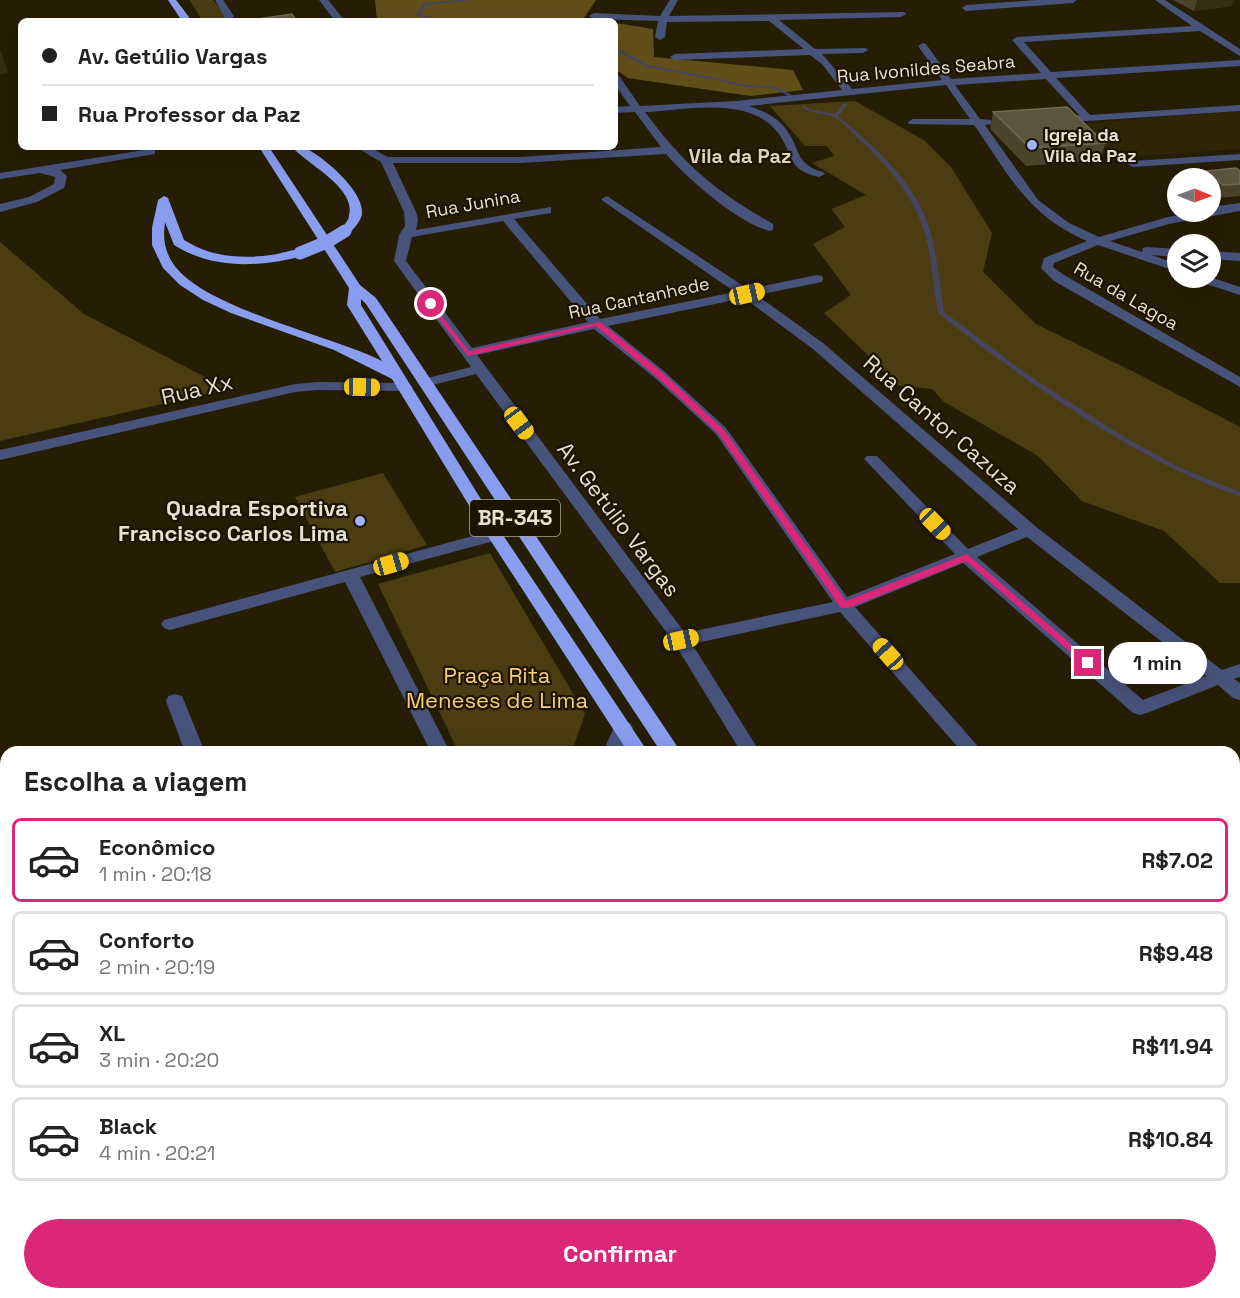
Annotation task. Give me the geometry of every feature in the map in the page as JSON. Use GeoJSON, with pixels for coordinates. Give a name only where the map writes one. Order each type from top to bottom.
{"type":"FeatureCollection","features":[{"type":"Feature","properties":{"kind":"highway"},"geometry":{"type":"LineString","coordinates":[[172,0],[178,4],[185,18]]}},
{"type":"Feature","properties":{"kind":"highway","name":"BR-343"},"geometry":{"type":"LineString","coordinates":[[266,150],[355,288],[371,301],[668,746]]}},
{"type":"Feature","properties":{"kind":"highway"},"geometry":{"type":"LineString","coordinates":[[301,150],[339,180],[353,197],[357,211],[352,223],[345,231],[327,242],[300,253],[259,260],[217,258],[198,254],[178,242],[164,200],[157,243],[160,253],[173,272],[189,286],[235,312],[338,346],[380,365],[404,383]]}},
{"type":"Feature","properties":{"kind":"highway","name":"BR-343"},"geometry":{"type":"LineString","coordinates":[[355,288],[354,305],[404,383],[495,535],[635,746]]}},
{"type":"Feature","properties":{"kind":"street"},"geometry":{"type":"LineString","coordinates":[[219,0],[229,18]]}},
{"type":"Feature","properties":{"kind":"street"},"geometry":{"type":"LineString","coordinates":[[323,0],[338,18]]}},
{"type":"Feature","properties":{"kind":"street"},"geometry":{"type":"LineString","coordinates":[[660,37],[663,20],[674,0]]}},
{"type":"Feature","properties":{"kind":"street"},"geometry":{"type":"LineString","coordinates":[[966,8],[1073,0]]}},
{"type":"Feature","properties":{"kind":"street"},"geometry":{"type":"LineString","coordinates":[[1159,0],[1240,53]]}},
{"type":"Feature","properties":{"kind":"street"},"geometry":{"type":"LineString","coordinates":[[594,16],[694,20],[772,19],[851,12],[901,14]]}},
{"type":"Feature","properties":{"kind":"street"},"geometry":{"type":"LineString","coordinates":[[772,19],[815,53],[849,92]]}},
{"type":"Feature","properties":{"kind":"street"},"geometry":{"type":"LineString","coordinates":[[1088,118],[1018,43],[1020,39],[1200,28]]}},
{"type":"Feature","properties":{"kind":"street"},"geometry":{"type":"LineString","coordinates":[[923,46],[1034,202],[1048,216],[1097,240],[1167,264]]}},
{"type":"Feature","properties":{"kind":"street"},"geometry":{"type":"LineString","coordinates":[[675,57],[863,50]]}},
{"type":"Feature","properties":{"kind":"street","name":"Rua Ivonildes Seabra"},"geometry":{"type":"LineString","coordinates":[[618,110],[736,104],[948,82],[1240,63]]}},
{"type":"Feature","properties":{"kind":"street"},"geometry":{"type":"LineString","coordinates":[[618,82],[671,150],[699,181],[723,200],[769,227]]}},
{"type":"Feature","properties":{"kind":"street"},"geometry":{"type":"LineString","coordinates":[[736,104],[774,123],[786,136],[797,165],[807,172],[819,174]]}},
{"type":"Feature","properties":{"kind":"street"},"geometry":{"type":"LineString","coordinates":[[1044,120],[1240,108]]}},
{"type":"Feature","properties":{"kind":"street"},"geometry":{"type":"LineString","coordinates":[[913,122],[1000,122]]}},
{"type":"Feature","properties":{"kind":"street"},"geometry":{"type":"LineString","coordinates":[[367,150],[386,160],[521,160],[671,150]]}},
{"type":"Feature","properties":{"kind":"street"},"geometry":{"type":"LineString","coordinates":[[0,176],[151,152]]}},
{"type":"Feature","properties":{"kind":"street"},"geometry":{"type":"LineString","coordinates":[[1132,164],[1240,157]]}},
{"type":"Feature","properties":{"kind":"street"},"geometry":{"type":"LineString","coordinates":[[386,160],[410,210],[412,224],[405,235]]}},
{"type":"Feature","properties":{"kind":"street"},"geometry":{"type":"LineString","coordinates":[[0,208],[33,200],[60,186],[62,180],[56,172],[38,170]]}},
{"type":"Feature","properties":{"kind":"street","name":"Rua Cantor Cazuza"},"geometry":{"type":"LineString","coordinates":[[607,200],[747,294],[818,346],[1029,530],[1240,693]]}},
{"type":"Feature","properties":{"kind":"street"},"geometry":{"type":"LineString","coordinates":[[1221,210],[1240,207]]}},
{"type":"Feature","properties":{"kind":"street","name":"Rua Junina"},"geometry":{"type":"LineString","coordinates":[[405,235],[547,210]]}},
{"type":"Feature","properties":{"kind":"street"},"geometry":{"type":"LineString","coordinates":[[506,217],[597,324],[660,375],[721,431],[844,605],[969,746]]}},
{"type":"Feature","properties":{"kind":"street"},"geometry":{"type":"LineString","coordinates":[[1097,240],[1167,220]]}},
{"type":"Feature","properties":{"kind":"street","name":"Av. Getúlio Vargas"},"geometry":{"type":"LineString","coordinates":[[405,235],[400,247],[400,261],[681,640],[747,746]]}},
{"type":"Feature","properties":{"kind":"street","name":"Rua da Lagoa"},"geometry":{"type":"LineString","coordinates":[[1097,240],[1048,261],[1047,268],[1059,278],[1240,383]]}},
{"type":"Feature","properties":{"kind":"street"},"geometry":{"type":"LineString","coordinates":[[1127,250],[1167,252]]}},
{"type":"Feature","properties":{"kind":"street"},"geometry":{"type":"LineString","coordinates":[[1221,256],[1240,257]]}},
{"type":"Feature","properties":{"kind":"street","name":"Rua Cantanhede"},"geometry":{"type":"LineString","coordinates":[[468,353],[817,279]]}},
{"type":"Feature","properties":{"kind":"street"},"geometry":{"type":"LineString","coordinates":[[1221,284],[1240,291]]}},
{"type":"Feature","properties":{"kind":"street"},"geometry":{"type":"LineString","coordinates":[[424,383],[479,369]]}},
{"type":"Feature","properties":{"kind":"street","name":"Rua Xx"},"geometry":{"type":"LineString","coordinates":[[0,455],[295,388],[404,383]]}},
{"type":"Feature","properties":{"kind":"street"},"geometry":{"type":"LineString","coordinates":[[872,459],[967,557],[1140,708],[1240,670]]}},
{"type":"Feature","properties":{"kind":"street"},"geometry":{"type":"LineString","coordinates":[[681,640],[844,605],[1029,530]]}},
{"type":"Feature","properties":{"kind":"street"},"geometry":{"type":"LineString","coordinates":[[170,624],[495,535]]}},
{"type":"Feature","properties":{"kind":"street"},"geometry":{"type":"LineString","coordinates":[[351,576],[438,746]]}},
{"type":"Feature","properties":{"kind":"street"},"geometry":{"type":"LineString","coordinates":[[175,701],[193,746]]}},
{"type":"Feature","properties":{"kind":"street"},"geometry":{"type":"LineString","coordinates":[[616,746],[623,728]]}},
{"type":"Feature","properties":{"kind":"shaded area"},"geometry":{"type":"Polygon","coordinates":[[[375,0],[596,0],[584,18],[377,18],[375,0]]]}},
{"type":"Feature","properties":{"kind":"shaded area"},"geometry":{"type":"Polygon","coordinates":[[[618,23],[653,29],[654,57],[793,70],[803,90],[750,96],[628,78],[618,71],[618,23]]]}},
{"type":"Feature","properties":{"kind":"shaded area"},"geometry":{"type":"Polygon","coordinates":[[[1240,111],[1240,149],[1117,158],[1078,124],[1240,111]]]}},
{"type":"Feature","properties":{"kind":"green space"},"geometry":{"type":"Polygon","coordinates":[[[190,0],[213,0],[225,15],[224,18],[200,18],[190,0]]]}},
{"type":"Feature","properties":{"kind":"green space"},"geometry":{"type":"Polygon","coordinates":[[[855,101],[925,141],[951,167],[992,233],[983,272],[1036,324],[1240,427],[1240,583],[1220,583],[1164,531],[1082,501],[1038,456],[944,402],[932,389],[900,386],[824,313],[851,295],[813,244],[845,227],[831,209],[866,195],[812,163],[834,156],[827,146],[805,146],[770,106],[855,101]]]}},
{"type":"Feature","properties":{"kind":"green space"},"geometry":{"type":"Polygon","coordinates":[[[0,242],[84,314],[228,389],[0,441],[0,242]]]}},
{"type":"Feature","properties":{"kind":"green space","name":"Quadra Esportiva Francisco Carlos Lima"},"geometry":{"type":"Polygon","coordinates":[[[383,473],[427,545],[335,572],[295,497],[383,473]]]}},
{"type":"Feature","properties":{"kind":"green space","name":"Praça Rita Meneses de Lima"},"geometry":{"type":"Polygon","coordinates":[[[490,553],[585,714],[574,746],[456,746],[378,584],[490,553]]]}},
{"type":"Feature","properties":{"kind":"building"},"geometry":{"type":"Polygon","coordinates":[[[292,14],[294,18],[265,18],[292,14]]]}},
{"type":"Feature","properties":{"kind":"building"},"geometry":{"type":"Polygon","coordinates":[[[1067,107],[1105,143],[1030,148],[993,112],[1067,107]]]}},
{"type":"Feature","properties":{"kind":"building"},"geometry":{"type":"Polygon","coordinates":[[[1236,168],[1240,171],[1240,184],[1223,185],[1221,170],[1236,168]]]}},
{"type":"Feature","properties":{"kind":"waterway"},"geometry":{"type":"LineString","coordinates":[[428,18],[418,15],[425,4],[473,0]]}},
{"type":"Feature","properties":{"kind":"waterway"},"geometry":{"type":"LineString","coordinates":[[618,50],[647,66],[745,86],[775,87],[790,95]]}},
{"type":"Feature","properties":{"kind":"waterway"},"geometry":{"type":"LineString","coordinates":[[836,116],[846,104]]}},
{"type":"Feature","properties":{"kind":"waterway"},"geometry":{"type":"LineString","coordinates":[[804,107],[808,110],[836,116]]}},
{"type":"Feature","properties":{"kind":"waterway"},"geometry":{"type":"LineString","coordinates":[[836,116],[882,158],[919,209],[931,246],[941,313],[997,356],[1084,415],[1176,468],[1240,494]]}},
{"type":"Feature","properties":{"kind":"place","name":"Igreja da Vila da Paz"},"geometry":{"type":"Point","coordinates":[1032,145]}},
{"type":"Feature","properties":{"kind":"place","name":"Quadra Esportiva Francisco Carlos Lima"},"geometry":{"type":"Point","coordinates":[360,521]}},
{"type":"Feature","properties":{"kind":"district","name":"Vila da Paz"},"geometry":{"type":"Point","coordinates":[740,156]}},
{"type":"Feature","properties":{"kind":"route"},"geometry":{"type":"LineString","coordinates":[[431,304],[468,353],[597,324],[660,375],[721,431],[844,605],[967,557],[1088,663]]}}]}
